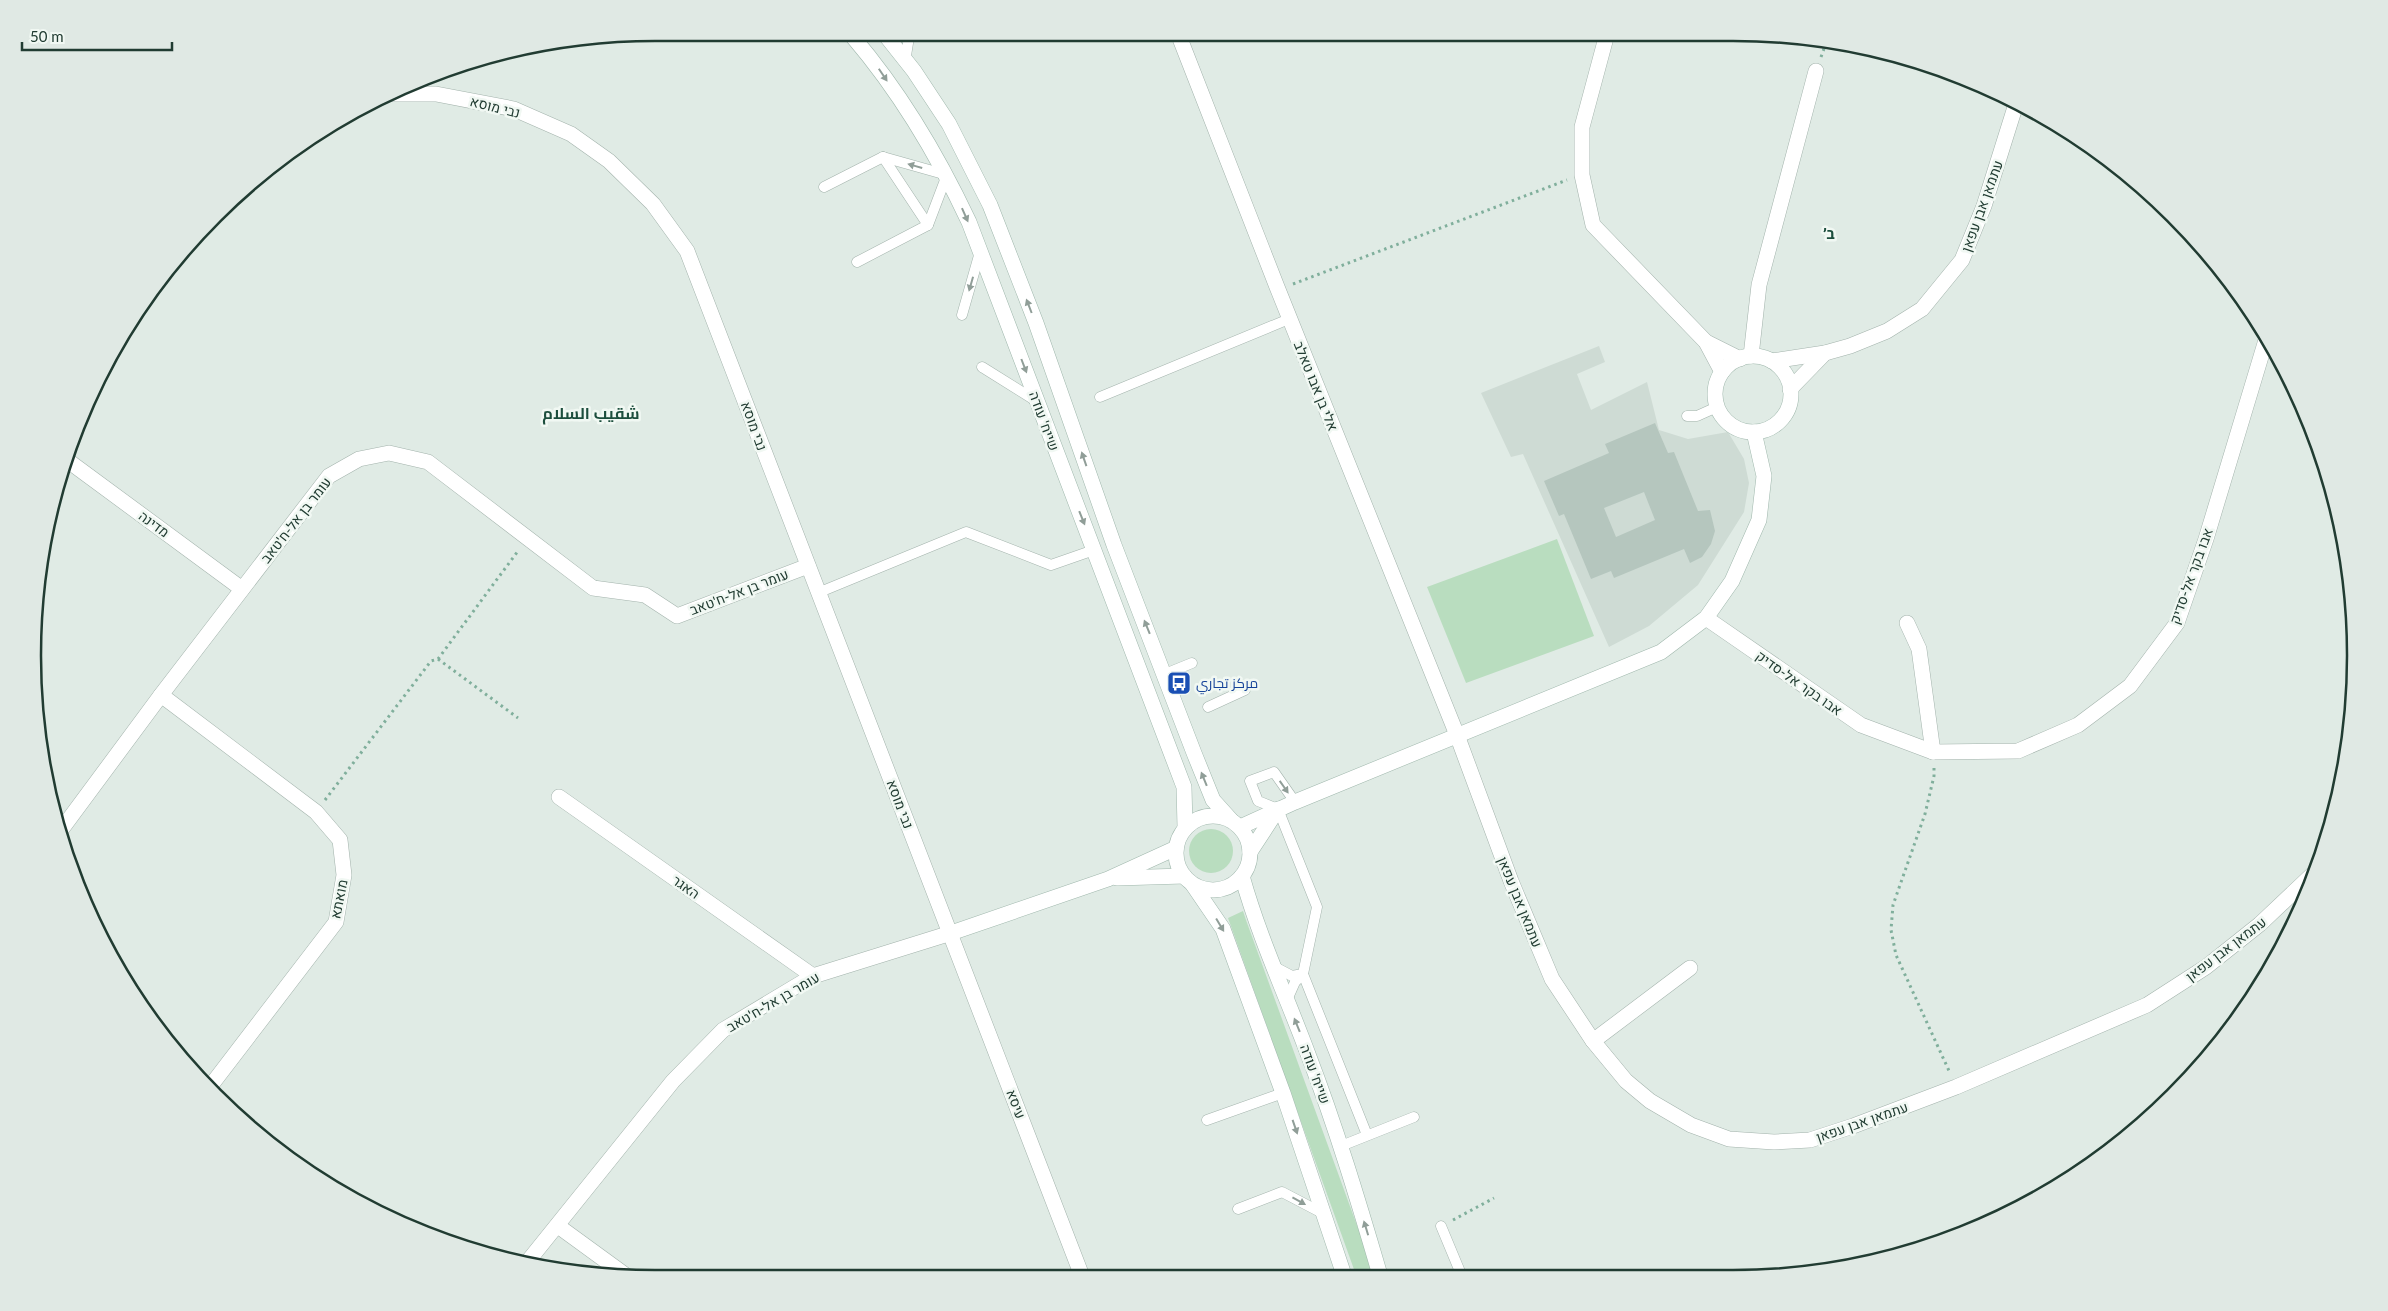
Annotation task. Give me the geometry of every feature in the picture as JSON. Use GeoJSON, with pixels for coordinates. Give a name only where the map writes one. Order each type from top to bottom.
{"type":"FeatureCollection","features":[{"type":"Feature","properties":{"kind":"street","name":"שייח' עודה"},"geometry":{"type":"LineString","coordinates":[[856,41],[874,62],[947,175],[980,252],[1184,787],[1185,827]]}},
{"type":"Feature","properties":{"kind":"street","name":"שייח' עודה"},"geometry":{"type":"LineString","coordinates":[[890,41],[949,124],[990,206],[1036,323],[1114,545],[1213,800],[1235,823]]}},
{"type":"Feature","properties":{"kind":"street","name":"אלי בן אבו טאלב"},"geometry":{"type":"LineString","coordinates":[[1181,41],[1456,736]]}},
{"type":"Feature","properties":{"kind":"street"},"geometry":{"type":"LineString","coordinates":[[1603,41],[1582,127],[1582,174],[1593,225],[1706,342],[1722,372]]}},
{"type":"Feature","properties":{"kind":"street"},"geometry":{"type":"LineString","coordinates":[[1706,342],[1745,358],[1772,361],[1786,376],[1790,388],[1790,401],[1786,414],[1778,423],[1766,430],[1754,432],[1742,431],[1731,426],[1722,418],[1717,407],[1716,383],[1722,372],[1745,358],[1759,285],[1816,71]]}},
{"type":"Feature","properties":{"kind":"street","name":"נבי מוסא"},"geometry":{"type":"LineString","coordinates":[[407,94],[436,94],[514,109],[571,134],[609,161],[653,204],[687,251],[951,933]]}},
{"type":"Feature","properties":{"kind":"street","name":"עתמאן אבן עפאן"},"geometry":{"type":"LineString","coordinates":[[1772,361],[1825,353],[1850,346],[1887,331],[1922,309],[1962,260],[1984,206],[2014,110]]}},
{"type":"Feature","properties":{"kind":"street","name":"אבו בקר אל-סדיק"},"geometry":{"type":"LineString","coordinates":[[1706,618],[1861,725],[1933,752],[2018,751],[2078,725],[2130,686],[2177,623],[2206,539],[2264,348]]}},
{"type":"Feature","properties":{"kind":"street","name":"עתמאן אבן עפאן"},"geometry":{"type":"LineString","coordinates":[[1790,388],[1825,353]]}},
{"type":"Feature","properties":{"kind":"street"},"geometry":{"type":"LineString","coordinates":[[1235,823],[1278,809],[1661,652],[1706,618],[1732,581],[1759,520],[1764,476],[1754,432]]}},
{"type":"Feature","properties":{"kind":"street","name":"עומר בן אל-ח'טאב"},"geometry":{"type":"LineString","coordinates":[[65,823],[160,695],[329,476],[359,459],[389,452],[428,462],[593,588],[645,595],[677,616],[808,566]]}},
{"type":"Feature","properties":{"kind":"street","name":"מדינה"},"geometry":{"type":"LineString","coordinates":[[72,464],[242,589]]}},
{"type":"Feature","properties":{"kind":"street"},"geometry":{"type":"LineString","coordinates":[[1907,623],[1919,649],[1933,752]]}},
{"type":"Feature","properties":{"kind":"street","name":"מואתא"},"geometry":{"type":"LineString","coordinates":[[160,695],[316,812],[340,840],[344,876],[336,922],[214,1082]]}},
{"type":"Feature","properties":{"kind":"street","name":"עתמאן אבן עפאן"},"geometry":{"type":"LineString","coordinates":[[1456,736],[1511,881],[1552,979],[1593,1041],[1626,1081],[1650,1101],[1691,1125],[1729,1139],[1774,1142],[1810,1140],[1892,1112],[1956,1087],[2147,1004],[2206,967],[2260,924],[2303,884]]}},
{"type":"Feature","properties":{"kind":"street","name":"האגר"},"geometry":{"type":"LineString","coordinates":[[559,797],[813,976]]}},
{"type":"Feature","properties":{"kind":"street"},"geometry":{"type":"LineString","coordinates":[[1250,852],[1278,809]]}},
{"type":"Feature","properties":{"kind":"street"},"geometry":{"type":"LineString","coordinates":[[1189,880],[1204,889],[1217,890],[1231,886],[1242,876],[1248,865],[1250,852],[1247,839],[1235,823],[1214,815],[1206,816],[1185,827],[1176,848],[1177,862],[1189,880],[1223,930],[1326,1215],[1342,1270]]}},
{"type":"Feature","properties":{"kind":"street","name":"עומר בן אל-ח'טאב"},"geometry":{"type":"LineString","coordinates":[[532,1257],[673,1081],[723,1030],[813,976],[951,933],[1108,879],[1176,848]]}},
{"type":"Feature","properties":{"kind":"street","name":"שייח' עודה"},"geometry":{"type":"LineString","coordinates":[[1242,876],[1252,910],[1341,1146],[1378,1270]]}},
{"type":"Feature","properties":{"kind":"street","name":"עומר בן אל-ח'טאב"},"geometry":{"type":"LineString","coordinates":[[1108,879],[1189,880]]}},
{"type":"Feature","properties":{"kind":"street","name":"עיסא"},"geometry":{"type":"LineString","coordinates":[[951,933],[1080,1270]]}},
{"type":"Feature","properties":{"kind":"street"},"geometry":{"type":"LineString","coordinates":[[1593,1041],[1690,968]]}},
{"type":"Feature","properties":{"kind":"street"},"geometry":{"type":"LineString","coordinates":[[558,1226],[616,1268]]}},
{"type":"Feature","properties":{"kind":"lane"},"geometry":{"type":"LineString","coordinates":[[905,62],[908,41]]}},
{"type":"Feature","properties":{"kind":"lane"},"geometry":{"type":"LineString","coordinates":[[883,157],[928,225]]}},
{"type":"Feature","properties":{"kind":"lane"},"geometry":{"type":"LineString","coordinates":[[824,187],[883,157],[947,175],[928,225],[856,262]]}},
{"type":"Feature","properties":{"kind":"lane"},"geometry":{"type":"LineString","coordinates":[[962,315],[980,252]]}},
{"type":"Feature","properties":{"kind":"lane"},"geometry":{"type":"LineString","coordinates":[[1100,397],[1289,318]]}},
{"type":"Feature","properties":{"kind":"lane"},"geometry":{"type":"LineString","coordinates":[[982,367],[1038,402]]}},
{"type":"Feature","properties":{"kind":"lane"},"geometry":{"type":"LineString","coordinates":[[1688,416],[1697,416],[1717,407]]}},
{"type":"Feature","properties":{"kind":"lane"},"geometry":{"type":"LineString","coordinates":[[820,592],[966,532],[1051,565],[1094,550]]}},
{"type":"Feature","properties":{"kind":"lane"},"geometry":{"type":"LineString","coordinates":[[1165,674],[1192,663]]}},
{"type":"Feature","properties":{"kind":"lane"},"geometry":{"type":"LineString","coordinates":[[1208,707],[1245,690]]}},
{"type":"Feature","properties":{"kind":"lane"},"geometry":{"type":"LineString","coordinates":[[1287,1000],[1295,982],[1303,974],[1317,908],[1278,809],[1258,801],[1250,780],[1274,772],[1295,802]]}},
{"type":"Feature","properties":{"kind":"lane"},"geometry":{"type":"LineString","coordinates":[[1274,966],[1292,976],[1303,974]]}},
{"type":"Feature","properties":{"kind":"lane"},"geometry":{"type":"LineString","coordinates":[[1303,974],[1367,1135]]}},
{"type":"Feature","properties":{"kind":"lane"},"geometry":{"type":"LineString","coordinates":[[1207,1120],[1283,1093]]}},
{"type":"Feature","properties":{"kind":"lane"},"geometry":{"type":"LineString","coordinates":[[1341,1146],[1414,1117]]}},
{"type":"Feature","properties":{"kind":"lane"},"geometry":{"type":"LineString","coordinates":[[1238,1209],[1282,1192],[1326,1215]]}},
{"type":"Feature","properties":{"kind":"lane"},"geometry":{"type":"LineString","coordinates":[[1441,1226],[1459,1270]]}},
{"type":"Feature","properties":{"kind":"path"},"geometry":{"type":"LineString","coordinates":[[1278,290],[1582,174]]}},
{"type":"Feature","properties":{"kind":"path"},"geometry":{"type":"LineString","coordinates":[[316,812],[431,661],[438,659],[527,539]]}},
{"type":"Feature","properties":{"kind":"path"},"geometry":{"type":"LineString","coordinates":[[438,659],[518,718]]}},
{"type":"Feature","properties":{"kind":"path"},"geometry":{"type":"LineString","coordinates":[[1933,752],[1934,776],[1930,795],[1893,905],[1891,930],[1896,955],[1956,1087]]}},
{"type":"Feature","properties":{"kind":"path"},"geometry":{"type":"LineString","coordinates":[[1441,1226],[1494,1198]]}},
{"type":"Feature","properties":{"kind":"shaded area"},"geometry":{"type":"Polygon","coordinates":[[[1599,346],[1605,362],[1577,374],[1591,410],[1647,382],[1659,430],[1688,439],[1728,432],[1744,459],[1749,483],[1744,512],[1698,585],[1649,626],[1609,647],[1523,454],[1511,457],[1481,393],[1599,346]]]}},
{"type":"Feature","properties":{"kind":"green space"},"geometry":{"type":"Polygon","coordinates":[[[1557,539],[1594,636],[1466,683],[1427,587],[1557,539]]]}},
{"type":"Feature","properties":{"kind":"green space"},"geometry":{"type":"Polygon","coordinates":[[[1211,829],[1223,833],[1229,839],[1233,851],[1229,863],[1223,869],[1211,873],[1199,869],[1193,863],[1189,851],[1193,839],[1199,833],[1211,829]]]}},
{"type":"Feature","properties":{"kind":"green space"},"geometry":{"type":"Polygon","coordinates":[[[1243,911],[1373,1270],[1354,1270],[1228,918],[1243,911]]]}},
{"type":"Feature","properties":{"kind":"building"},"geometry":{"type":"Polygon","coordinates":[[[1655,423],[1668,453],[1674,452],[1698,511],[1710,510],[1715,531],[1711,544],[1702,557],[1690,563],[1684,549],[1614,578],[1611,571],[1591,579],[1564,514],[1559,516],[1544,481],[1609,453],[1605,444],[1655,423]],[[1644,492],[1604,508],[1616,537],[1655,520],[1644,492]]]}},
{"type":"Feature","properties":{"kind":"place","name":"مركز تجاري"},"geometry":{"type":"Point","coordinates":[1179,683]}},
{"type":"Feature","properties":{"kind":"district","name":"ב׳"},"geometry":{"type":"Point","coordinates":[1829,234]}},
{"type":"Feature","properties":{"kind":"district","name":"شقيب السلام"},"geometry":{"type":"Point","coordinates":[591,413]}}]}
